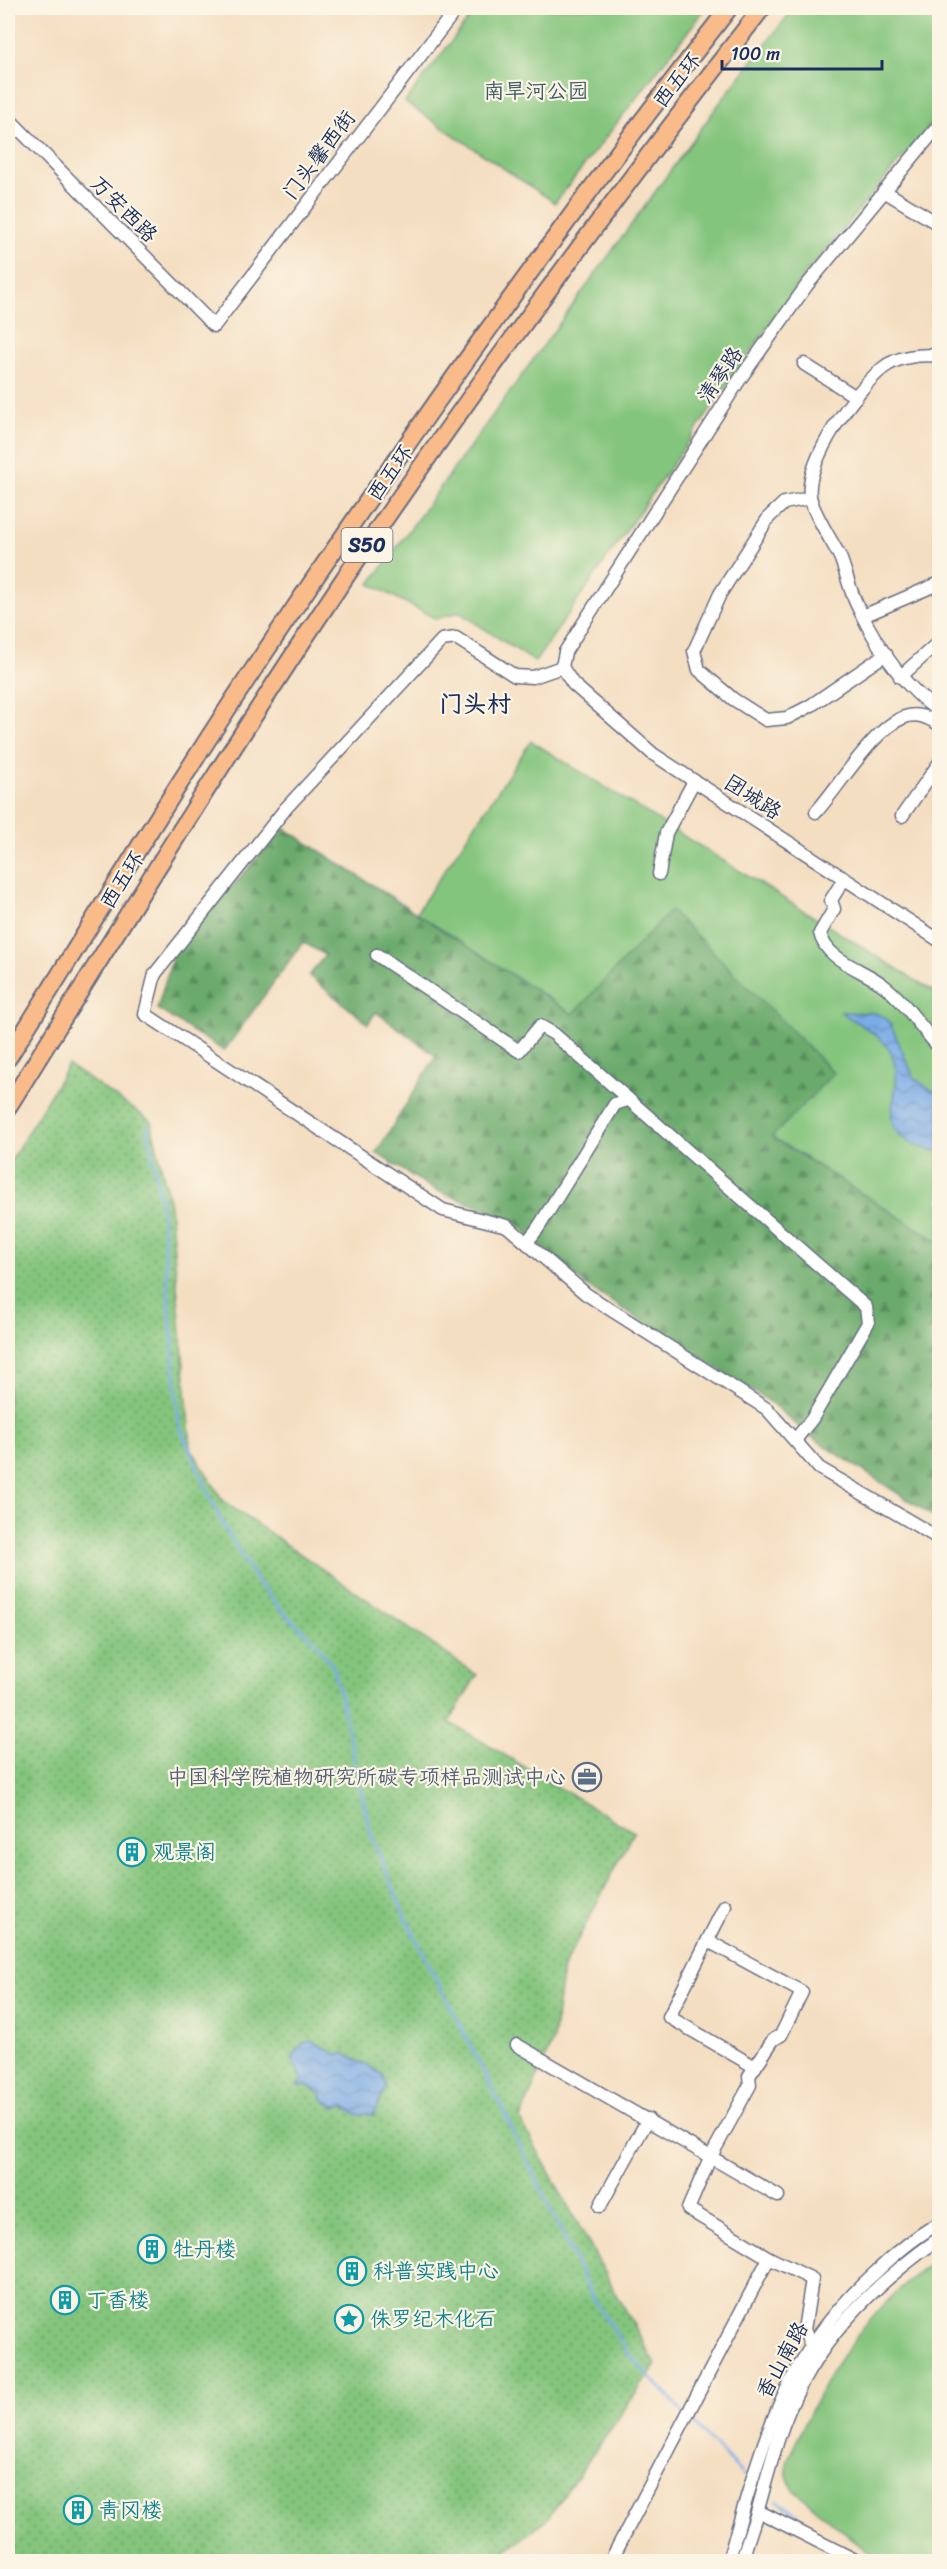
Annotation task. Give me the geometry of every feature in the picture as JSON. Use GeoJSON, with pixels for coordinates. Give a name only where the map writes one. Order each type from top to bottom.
{"type":"FeatureCollection","features":[{"type":"Feature","properties":{"kind":"highway","name":"西五环"},"geometry":{"type":"LineString","coordinates":[[8,1058],[230,705],[386,473],[563,226],[729,8]]}},
{"type":"Feature","properties":{"kind":"highway","name":"西五环"},"geometry":{"type":"LineString","coordinates":[[8,1107],[169,847],[368,544],[584,240],[762,8]]}},
{"type":"Feature","properties":{"kind":"street","name":"门头馨西街"},"geometry":{"type":"LineString","coordinates":[[214,326],[457,8]]}},
{"type":"Feature","properties":{"kind":"street","name":"万安西路"},"geometry":{"type":"LineString","coordinates":[[8,118],[214,326]]}},
{"type":"Feature","properties":{"kind":"street","name":"清琴路"},"geometry":{"type":"LineString","coordinates":[[562,667],[565,652],[740,379],[807,285],[939,124]]}},
{"type":"Feature","properties":{"kind":"street"},"geometry":{"type":"LineString","coordinates":[[884,191],[939,225]]}},
{"type":"Feature","properties":{"kind":"street"},"geometry":{"type":"LineString","coordinates":[[939,356],[919,354],[884,367],[856,396],[821,451],[810,478],[810,498],[841,559],[863,616],[900,677],[939,712]]}},
{"type":"Feature","properties":{"kind":"street"},"geometry":{"type":"LineString","coordinates":[[804,364],[856,396]]}},
{"type":"Feature","properties":{"kind":"street"},"geometry":{"type":"LineString","coordinates":[[810,498],[784,503],[769,517],[720,594],[698,642],[694,651],[699,670],[733,699],[766,720],[787,718],[810,706],[886,654]]}},
{"type":"Feature","properties":{"kind":"street"},"geometry":{"type":"LineString","coordinates":[[863,616],[939,583]]}},
{"type":"Feature","properties":{"kind":"street"},"geometry":{"type":"LineString","coordinates":[[562,667],[533,677],[515,676],[456,638],[442,640],[278,818],[155,974],[145,1014],[443,1210],[507,1226],[586,1294],[767,1409],[819,1468],[939,1539]]}},
{"type":"Feature","properties":{"kind":"street"},"geometry":{"type":"LineString","coordinates":[[900,677],[939,641]]}},
{"type":"Feature","properties":{"kind":"street","name":"团城路"},"geometry":{"type":"LineString","coordinates":[[562,667],[573,684],[652,754],[939,941]]}},
{"type":"Feature","properties":{"kind":"street"},"geometry":{"type":"LineString","coordinates":[[816,812],[885,729],[904,717],[919,715],[939,725]]}},
{"type":"Feature","properties":{"kind":"street"},"geometry":{"type":"LineString","coordinates":[[902,816],[939,762]]}},
{"type":"Feature","properties":{"kind":"street"},"geometry":{"type":"LineString","coordinates":[[659,874],[666,833],[694,782]]}},
{"type":"Feature","properties":{"kind":"street"},"geometry":{"type":"LineString","coordinates":[[844,879],[831,900],[834,909],[820,933],[823,945],[836,956],[883,984],[902,1002],[920,1028],[939,1048]]}},
{"type":"Feature","properties":{"kind":"street"},"geometry":{"type":"LineString","coordinates":[[377,955],[519,1051],[540,1026],[554,1034],[627,1100],[668,1131],[866,1307],[868,1323],[812,1419],[795,1440]]}},
{"type":"Feature","properties":{"kind":"street"},"geometry":{"type":"LineString","coordinates":[[527,1242],[615,1104],[627,1100]]}},
{"type":"Feature","properties":{"kind":"street"},"geometry":{"type":"LineString","coordinates":[[725,1906],[669,2017],[755,2067]]}},
{"type":"Feature","properties":{"kind":"street"},"geometry":{"type":"LineString","coordinates":[[708,1941],[802,1992],[782,2035],[773,2040],[749,2076],[750,2085],[710,2158],[688,2209],[769,2258],[812,2279],[804,2330],[811,2345]]}},
{"type":"Feature","properties":{"kind":"street"},"geometry":{"type":"LineString","coordinates":[[517,2045],[778,2196]]}},
{"type":"Feature","properties":{"kind":"street"},"geometry":{"type":"LineString","coordinates":[[600,2206],[648,2119]]}},
{"type":"Feature","properties":{"kind":"street","name":"香山南路"},"geometry":{"type":"LineString","coordinates":[[728,2562],[753,2472],[772,2418],[793,2373],[823,2326],[856,2289],[894,2255],[939,2223]]}},
{"type":"Feature","properties":{"kind":"street","name":"香山南路"},"geometry":{"type":"LineString","coordinates":[[742,2562],[758,2511],[766,2475],[784,2423],[804,2378],[833,2334],[880,2284],[939,2238]]}},
{"type":"Feature","properties":{"kind":"street"},"geometry":{"type":"LineString","coordinates":[[610,2562],[769,2258]]}},
{"type":"Feature","properties":{"kind":"street"},"geometry":{"type":"LineString","coordinates":[[758,2511],[858,2562]]}},
{"type":"Feature","properties":{"kind":"green space","name":"南旱河公园"},"geometry":{"type":"Polygon","coordinates":[[[477,8],[706,8],[555,203],[405,102],[477,8]]]}},
{"type":"Feature","properties":{"kind":"green space"},"geometry":{"type":"Polygon","coordinates":[[[794,8],[939,8],[939,114],[802,278],[535,662],[459,612],[436,619],[370,584],[724,97],[794,8]]]}},
{"type":"Feature","properties":{"kind":"green space"},"geometry":{"type":"Polygon","coordinates":[[[531,741],[939,995],[939,1242],[772,1137],[834,1073],[671,910],[573,1014],[416,913],[531,741]]]}},
{"type":"Feature","properties":{"kind":"green space"},"geometry":{"type":"Polygon","coordinates":[[[284,828],[573,1014],[671,910],[835,1074],[772,1137],[939,1242],[939,1520],[808,1435],[770,1402],[585,1285],[512,1220],[433,1189],[376,1153],[436,1056],[376,1012],[368,1024],[309,976],[325,955],[303,942],[224,1051],[157,1009],[174,952],[284,828]]]}},
{"type":"Feature","properties":{"kind":"green space"},"geometry":{"type":"Polygon","coordinates":[[[68,1065],[151,1121],[170,1205],[191,1448],[223,1501],[477,1675],[449,1722],[634,1832],[563,1968],[553,2040],[520,2119],[656,2365],[547,2519],[506,2550],[509,2561],[8,2562],[8,1165],[68,1065]]]}},
{"type":"Feature","properties":{"kind":"green space"},"geometry":{"type":"Polygon","coordinates":[[[939,2259],[939,2561],[882,2561],[869,2553],[792,2489],[787,2475],[787,2461],[820,2392],[847,2349],[891,2297],[923,2269],[939,2259]]]}},
{"type":"Feature","properties":{"kind":"water"},"geometry":{"type":"Polygon","coordinates":[[[841,1012],[874,1013],[884,1017],[891,1025],[914,1078],[939,1095],[939,1152],[914,1144],[899,1135],[893,1124],[896,1070],[891,1053],[876,1035],[841,1012]]]}},
{"type":"Feature","properties":{"kind":"water"},"geometry":{"type":"Polygon","coordinates":[[[313,2041],[338,2056],[344,2053],[382,2074],[386,2087],[373,2115],[367,2113],[358,2115],[344,2106],[336,2108],[322,2099],[322,2094],[304,2084],[302,2087],[298,2085],[302,2079],[292,2059],[303,2043],[313,2041]]]}},
{"type":"Feature","properties":{"kind":"waterway"},"geometry":{"type":"LineString","coordinates":[[147,1126],[161,1203],[179,1425],[220,1519],[256,1580],[283,1612],[316,1643],[334,1668],[371,1835],[406,1919],[502,2108],[591,2294],[628,2353],[684,2413]]}},
{"type":"Feature","properties":{"kind":"waterway"},"geometry":{"type":"LineString","coordinates":[[689,2418],[743,2475]]}},
{"type":"Feature","properties":{"kind":"waterway"},"geometry":{"type":"LineString","coordinates":[[776,2500],[802,2518]]}},
{"type":"Feature","properties":{"kind":"place","name":"中国科学院植物研究所碳专项样品测试中心"},"geometry":{"type":"Point","coordinates":[587,1777]}},
{"type":"Feature","properties":{"kind":"place","name":"观景阁"},"geometry":{"type":"Point","coordinates":[132,1852]}},
{"type":"Feature","properties":{"kind":"place","name":"牡丹楼"},"geometry":{"type":"Point","coordinates":[152,2249]}},
{"type":"Feature","properties":{"kind":"place","name":"科普实践中心"},"geometry":{"type":"Point","coordinates":[352,2271]}},
{"type":"Feature","properties":{"kind":"place","name":"丁香楼"},"geometry":{"type":"Point","coordinates":[65,2300]}},
{"type":"Feature","properties":{"kind":"place","name":"侏罗纪木化石"},"geometry":{"type":"Point","coordinates":[349,2319]}},
{"type":"Feature","properties":{"kind":"place","name":"青冈楼"},"geometry":{"type":"Point","coordinates":[78,2510]}},
{"type":"Feature","properties":{"kind":"district","name":"门头村"},"geometry":{"type":"Point","coordinates":[475,704]}}]}
